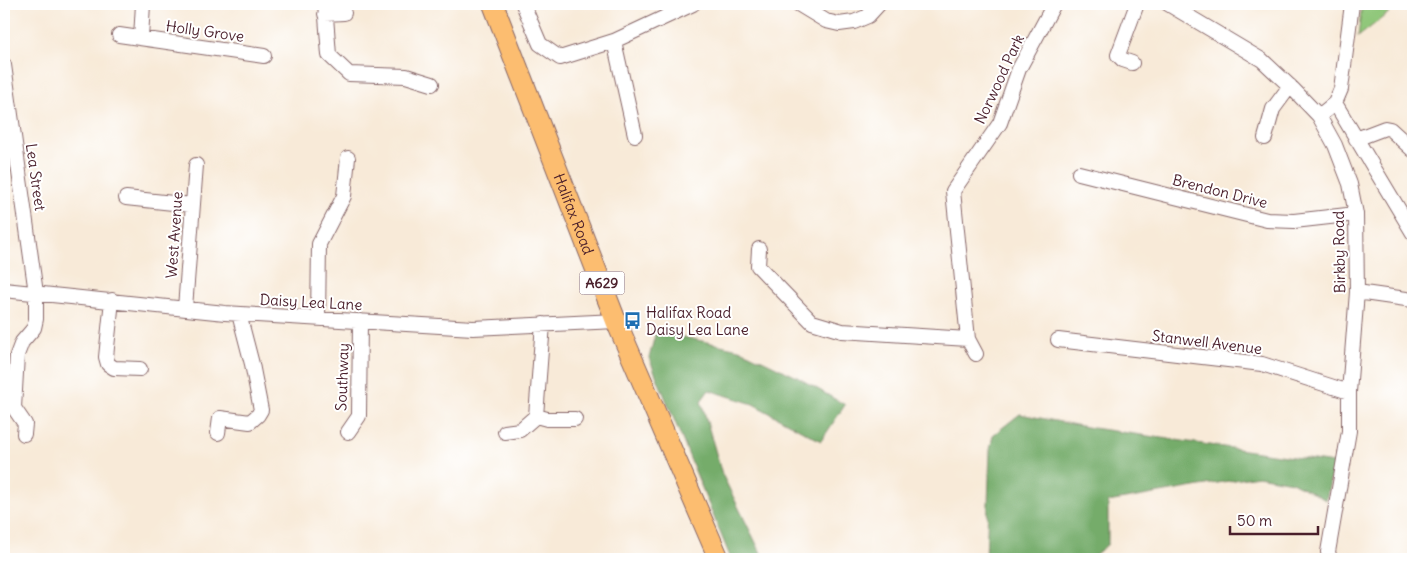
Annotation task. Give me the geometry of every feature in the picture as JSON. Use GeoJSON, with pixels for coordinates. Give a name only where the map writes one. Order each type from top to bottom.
{"type":"FeatureCollection","features":[{"type":"Feature","properties":{"kind":"highway","name":"Halifax Road"},"geometry":{"type":"LineString","coordinates":[[493,4],[616,321],[718,559]]}},
{"type":"Feature","properties":{"kind":"street"},"geometry":{"type":"LineString","coordinates":[[141,38],[144,4]]}},
{"type":"Feature","properties":{"kind":"street"},"geometry":{"type":"LineString","coordinates":[[523,4],[540,44],[560,58],[614,41],[693,4]]}},
{"type":"Feature","properties":{"kind":"street"},"geometry":{"type":"LineString","coordinates":[[798,4],[826,22],[839,24],[854,22],[868,16],[879,4]]}},
{"type":"Feature","properties":{"kind":"street","name":"Norwood Park"},"geometry":{"type":"LineString","coordinates":[[976,354],[968,338],[953,191],[1000,123],[1019,69],[1054,4]]}},
{"type":"Feature","properties":{"kind":"street"},"geometry":{"type":"LineString","coordinates":[[1132,63],[1123,60],[1118,55],[1137,4]]}},
{"type":"Feature","properties":{"kind":"street","name":"Birkby Road"},"geometry":{"type":"LineString","coordinates":[[1168,4],[1262,60],[1290,86],[1319,116],[1335,145],[1350,184],[1356,214],[1357,292],[1349,392],[1348,431],[1329,556]]}},
{"type":"Feature","properties":{"kind":"street"},"geometry":{"type":"LineString","coordinates":[[1319,116],[1335,104],[1342,89],[1352,4]]}},
{"type":"Feature","properties":{"kind":"street"},"geometry":{"type":"LineString","coordinates":[[344,13],[325,9],[329,55],[349,74],[406,76],[432,84]]}},
{"type":"Feature","properties":{"kind":"street","name":"Holly Grove"},"geometry":{"type":"LineString","coordinates":[[119,35],[264,56]]}},
{"type":"Feature","properties":{"kind":"street"},"geometry":{"type":"LineString","coordinates":[[614,41],[635,136]]}},
{"type":"Feature","properties":{"kind":"street","name":"Lea Street"},"geometry":{"type":"LineString","coordinates":[[4,65],[36,293],[34,328],[22,342],[17,355],[14,408],[24,424],[24,434]]}},
{"type":"Feature","properties":{"kind":"street"},"geometry":{"type":"LineString","coordinates":[[1265,138],[1273,109],[1290,86]]}},
{"type":"Feature","properties":{"kind":"street"},"geometry":{"type":"LineString","coordinates":[[1335,104],[1413,233]]}},
{"type":"Feature","properties":{"kind":"street"},"geometry":{"type":"LineString","coordinates":[[1356,139],[1385,128],[1390,128],[1413,150]]}},
{"type":"Feature","properties":{"kind":"street"},"geometry":{"type":"LineString","coordinates":[[318,318],[319,244],[344,196],[348,158]]}},
{"type":"Feature","properties":{"kind":"street","name":"West Avenue"},"geometry":{"type":"LineString","coordinates":[[185,308],[196,166]]}},
{"type":"Feature","properties":{"kind":"street","name":"Brendon Drive"},"geometry":{"type":"LineString","coordinates":[[1079,173],[1267,220],[1294,221],[1356,214]]}},
{"type":"Feature","properties":{"kind":"street"},"geometry":{"type":"LineString","coordinates":[[126,198],[192,205]]}},
{"type":"Feature","properties":{"kind":"street"},"geometry":{"type":"LineString","coordinates":[[759,249],[758,266],[812,322],[842,332],[968,338]]}},
{"type":"Feature","properties":{"kind":"street","name":"Daisy Lea Lane"},"geometry":{"type":"LineString","coordinates":[[4,290],[239,314],[473,328],[616,321]]}},
{"type":"Feature","properties":{"kind":"street"},"geometry":{"type":"LineString","coordinates":[[1357,292],[1413,300]]}},
{"type":"Feature","properties":{"kind":"street"},"geometry":{"type":"LineString","coordinates":[[112,300],[106,358],[108,364],[114,368],[140,369]]}},
{"type":"Feature","properties":{"kind":"street"},"geometry":{"type":"LineString","coordinates":[[218,433],[220,418],[250,422],[261,410],[252,364],[239,314]]}},
{"type":"Feature","properties":{"kind":"street","name":"Southway"},"geometry":{"type":"LineString","coordinates":[[348,432],[359,416],[360,321]]}},
{"type":"Feature","properties":{"kind":"street"},"geometry":{"type":"LineString","coordinates":[[505,432],[520,430],[536,416],[544,324]]}},
{"type":"Feature","properties":{"kind":"street","name":"Stanwell Avenue"},"geometry":{"type":"LineString","coordinates":[[1058,340],[1262,364],[1349,392]]}},
{"type":"Feature","properties":{"kind":"street"},"geometry":{"type":"LineString","coordinates":[[536,416],[575,419]]}},
{"type":"Feature","properties":{"kind":"green space"},"geometry":{"type":"Polygon","coordinates":[[[1362,4],[1400,4],[1358,37],[1362,4]]]}},
{"type":"Feature","properties":{"kind":"green space"},"geometry":{"type":"Polygon","coordinates":[[[656,331],[739,349],[797,377],[845,405],[821,441],[753,404],[709,390],[701,401],[722,474],[764,559],[731,559],[649,358],[656,331]]]}},
{"type":"Feature","properties":{"kind":"green space"},"geometry":{"type":"Polygon","coordinates":[[[1020,414],[1086,427],[1334,463],[1326,500],[1292,482],[1258,476],[1108,502],[1108,544],[1090,559],[986,559],[990,450],[993,435],[1020,414]]]}},
{"type":"Feature","properties":{"kind":"place","name":"Halifax Road Daisy Lea Lane"},"geometry":{"type":"Point","coordinates":[632,321]}}]}
